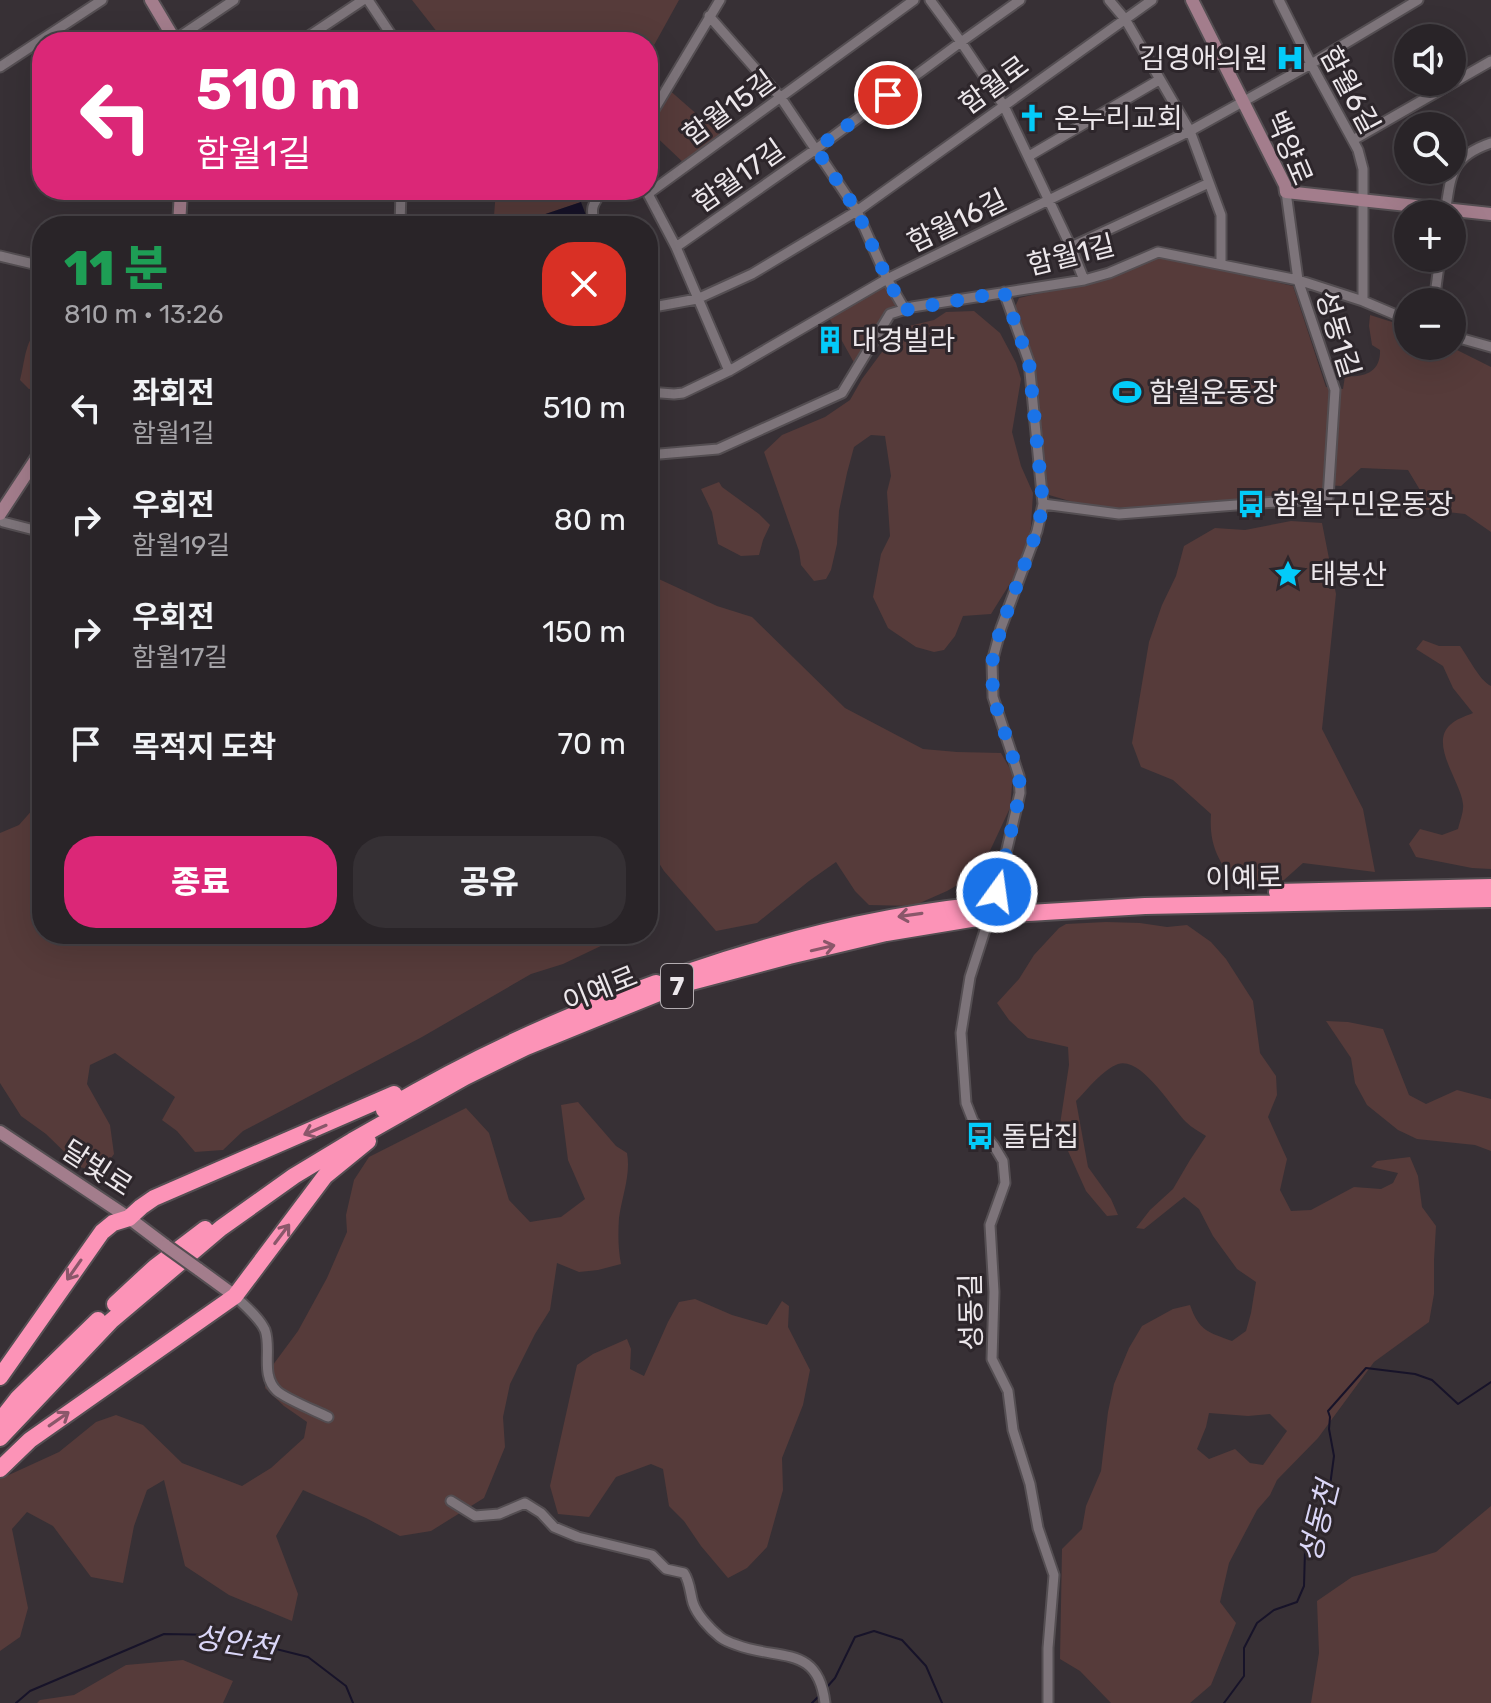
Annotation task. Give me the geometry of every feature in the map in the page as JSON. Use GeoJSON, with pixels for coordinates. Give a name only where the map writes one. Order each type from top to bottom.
{"type":"FeatureCollection","features":[{"type":"Feature","properties":{"kind":"highway","name":"이예로"},"geometry":{"type":"LineString","coordinates":[[0,1421],[68,1347],[155,1267],[304,1158],[524,1036],[610,1000],[694,970],[798,939],[885,918],[973,906],[1087,898],[1491,887]]}},
{"type":"Feature","properties":{"kind":"highway","name":"이예로"},"geometry":{"type":"LineString","coordinates":[[0,1438],[111,1321],[221,1228],[294,1176],[464,1071],[676,986],[789,956],[917,928],[995,915],[1145,906],[1491,899]]}},
{"type":"Feature","properties":{"kind":"highway"},"geometry":{"type":"LineString","coordinates":[[0,1377],[102,1232],[113,1223],[129,1218],[154,1198],[464,1071]]}},
{"type":"Feature","properties":{"kind":"highway"},"geometry":{"type":"LineString","coordinates":[[0,1469],[30,1440],[235,1296],[325,1176],[464,1071]]}},
{"type":"Feature","properties":{"kind":"street"},"geometry":{"type":"LineString","coordinates":[[54,32],[102,0]]}},
{"type":"Feature","properties":{"kind":"street"},"geometry":{"type":"LineString","coordinates":[[151,0],[171,32]]}},
{"type":"Feature","properties":{"kind":"street"},"geometry":{"type":"LineString","coordinates":[[189,32],[234,0]]}},
{"type":"Feature","properties":{"kind":"street"},"geometry":{"type":"LineString","coordinates":[[316,32],[366,0],[389,32]]}},
{"type":"Feature","properties":{"kind":"street"},"geometry":{"type":"LineString","coordinates":[[658,103],[720,0]]}},
{"type":"Feature","properties":{"kind":"street","name":"함월15길"},"geometry":{"type":"LineString","coordinates":[[658,184],[914,0]]}},
{"type":"Feature","properties":{"kind":"street"},"geometry":{"type":"LineString","coordinates":[[930,0],[1004,106],[1084,280]]}},
{"type":"Feature","properties":{"kind":"street","name":"함월17길"},"geometry":{"type":"LineString","coordinates":[[676,247],[1020,0]]}},
{"type":"Feature","properties":{"kind":"street"},"geometry":{"type":"LineString","coordinates":[[1109,0],[1125,19],[1190,131],[1221,215],[1221,263]]}},
{"type":"Feature","properties":{"kind":"street","name":"함월로"},"geometry":{"type":"LineString","coordinates":[[658,306],[697,299],[752,274],[857,211],[1152,0]]}},
{"type":"Feature","properties":{"kind":"street","name":"백양로"},"geometry":{"type":"LineString","coordinates":[[1192,0],[1285,185],[1298,280]]}},
{"type":"Feature","properties":{"kind":"street","name":"함월6길"},"geometry":{"type":"LineString","coordinates":[[1279,0],[1358,150],[1363,169],[1363,301]]}},
{"type":"Feature","properties":{"kind":"street","name":"함월16길"},"geometry":{"type":"LineString","coordinates":[[658,393],[683,393],[729,371],[887,279],[1190,131],[1418,0]]}},
{"type":"Feature","properties":{"kind":"street"},"geometry":{"type":"LineString","coordinates":[[658,454],[718,449],[842,393],[890,314],[905,310],[887,279],[857,211],[816,149],[781,98],[709,16]]}},
{"type":"Feature","properties":{"kind":"street"},"geometry":{"type":"LineString","coordinates":[[0,67],[32,46]]}},
{"type":"Feature","properties":{"kind":"street"},"geometry":{"type":"LineString","coordinates":[[1353,140],[1491,61]]}},
{"type":"Feature","properties":{"kind":"street"},"geometry":{"type":"LineString","coordinates":[[1029,156],[1159,80]]}},
{"type":"Feature","properties":{"kind":"street"},"geometry":{"type":"LineString","coordinates":[[1447,200],[1454,167],[1463,156],[1491,143]]}},
{"type":"Feature","properties":{"kind":"street"},"geometry":{"type":"LineString","coordinates":[[1071,247],[1209,183]]}},
{"type":"Feature","properties":{"kind":"street"},"geometry":{"type":"LineString","coordinates":[[1286,192],[1394,204]]}},
{"type":"Feature","properties":{"kind":"street","name":"함월15길"},"geometry":{"type":"LineString","coordinates":[[652,200],[729,371]]}},
{"type":"Feature","properties":{"kind":"street"},"geometry":{"type":"LineString","coordinates":[[1466,212],[1491,214]]}},
{"type":"Feature","properties":{"kind":"street","name":"함월1길"},"geometry":{"type":"LineString","coordinates":[[905,310],[1084,280],[1158,252],[1298,280],[1394,314]]}},
{"type":"Feature","properties":{"kind":"street"},"geometry":{"type":"LineString","coordinates":[[0,256],[32,264]]}},
{"type":"Feature","properties":{"kind":"street","name":"성동1길"},"geometry":{"type":"LineString","coordinates":[[1043,504],[1119,514],[1328,498],[1335,390],[1298,280]]}},
{"type":"Feature","properties":{"kind":"street"},"geometry":{"type":"LineString","coordinates":[[997,892],[1020,793],[1019,776],[993,697],[992,662],[1001,628],[1037,531],[1043,504],[1029,362],[1004,292]]}},
{"type":"Feature","properties":{"kind":"street"},"geometry":{"type":"LineString","coordinates":[[1466,340],[1491,347]]}},
{"type":"Feature","properties":{"kind":"street"},"geometry":{"type":"LineString","coordinates":[[32,466],[0,516],[3,522],[32,529]]}},
{"type":"Feature","properties":{"kind":"street","name":"성동길"},"geometry":{"type":"LineString","coordinates":[[986,927],[970,977],[961,1033],[966,1103],[973,1121],[1003,1161],[1005,1183],[990,1225],[994,1292],[992,1359],[1008,1391],[1013,1430],[1030,1484],[1038,1528],[1054,1575],[1048,1648],[1048,1703]]}},
{"type":"Feature","properties":{"kind":"street","name":"달빛로"},"geometry":{"type":"LineString","coordinates":[[0,1132],[129,1218],[235,1296]]}},
{"type":"Feature","properties":{"kind":"street"},"geometry":{"type":"LineString","coordinates":[[235,1296],[255,1315],[265,1330],[266,1362],[270,1380],[277,1391],[328,1417]]}},
{"type":"Feature","properties":{"kind":"street"},"geometry":{"type":"LineString","coordinates":[[451,1501],[475,1516],[499,1514],[525,1503],[541,1513],[554,1527],[578,1537],[652,1555],[666,1569],[684,1573],[694,1607],[722,1639],[744,1648],[799,1659],[812,1666],[824,1695]]}},
{"type":"Feature","properties":{"kind":"shaded area"},"geometry":{"type":"Polygon","coordinates":[[[412,0],[679,0],[658,38],[658,32],[437,32],[412,0]]]}},
{"type":"Feature","properties":{"kind":"shaded area"},"geometry":{"type":"Polygon","coordinates":[[[667,88],[725,139],[687,166],[658,138],[658,103],[667,88]]]}},
{"type":"Feature","properties":{"kind":"shaded area"},"geometry":{"type":"Polygon","coordinates":[[[495,200],[581,202],[540,216],[494,216],[495,200]]]}},
{"type":"Feature","properties":{"kind":"shaded area"},"geometry":{"type":"Polygon","coordinates":[[[581,202],[586,216],[540,216],[581,202]]]}},
{"type":"Feature","properties":{"kind":"shaded area"},"geometry":{"type":"Polygon","coordinates":[[[1156,255],[1293,286],[1326,387],[1343,389],[1345,376],[1365,374],[1378,364],[1380,350],[1372,345],[1370,315],[1394,323],[1394,360],[1466,360],[1466,354],[1491,367],[1491,532],[1465,514],[1421,509],[1423,495],[1408,470],[1361,468],[1341,486],[1325,485],[1323,492],[1316,496],[1115,508],[1049,495],[1015,307],[1019,298],[1113,276],[1156,255]]]}},
{"type":"Feature","properties":{"kind":"shaded area"},"geometry":{"type":"Polygon","coordinates":[[[887,279],[904,308],[890,314],[857,368],[827,314],[887,279]]]}},
{"type":"Feature","properties":{"kind":"shaded area"},"geometry":{"type":"Polygon","coordinates":[[[974,311],[1000,333],[1021,379],[1012,432],[1021,466],[1033,493],[1031,526],[1024,561],[991,614],[963,616],[955,636],[944,650],[934,652],[916,647],[888,628],[873,597],[881,554],[890,536],[887,492],[891,476],[885,436],[871,435],[854,447],[839,511],[837,544],[831,570],[826,579],[814,581],[801,565],[799,551],[764,452],[782,435],[825,417],[850,400],[893,337],[909,326],[934,320],[946,312],[974,311]]]}},
{"type":"Feature","properties":{"kind":"shaded area"},"geometry":{"type":"Polygon","coordinates":[[[32,337],[32,389],[29,389],[20,380],[32,337]]]}},
{"type":"Feature","properties":{"kind":"shaded area"},"geometry":{"type":"Polygon","coordinates":[[[719,482],[770,525],[759,555],[741,556],[718,544],[712,512],[701,489],[719,482]]]}},
{"type":"Feature","properties":{"kind":"shaded area"},"geometry":{"type":"Polygon","coordinates":[[[1291,521],[1322,523],[1336,594],[1322,729],[1363,809],[1375,872],[1303,863],[1284,880],[1235,884],[1216,851],[1211,814],[1173,780],[1141,767],[1132,743],[1149,642],[1176,576],[1184,546],[1215,528],[1245,530],[1291,521]]]}},
{"type":"Feature","properties":{"kind":"shaded area"},"geometry":{"type":"Polygon","coordinates":[[[658,579],[717,606],[752,617],[845,708],[923,749],[1001,753],[1013,774],[1010,808],[980,872],[913,906],[869,905],[855,891],[836,862],[757,923],[716,931],[658,862],[658,579]]]}},
{"type":"Feature","properties":{"kind":"shaded area"},"geometry":{"type":"Polygon","coordinates":[[[1423,640],[1439,646],[1460,646],[1478,674],[1491,686],[1491,869],[1416,857],[1409,844],[1420,829],[1442,835],[1458,829],[1463,804],[1444,753],[1444,733],[1458,719],[1473,713],[1453,688],[1443,666],[1416,649],[1423,640]]]}},
{"type":"Feature","properties":{"kind":"shaded area"},"geometry":{"type":"Polygon","coordinates":[[[32,810],[32,944],[605,944],[563,964],[531,974],[422,1037],[243,1131],[223,1150],[195,1152],[177,1131],[162,1120],[175,1097],[115,1053],[90,1065],[87,1084],[110,1125],[114,1154],[101,1172],[80,1167],[46,1134],[21,1116],[0,1083],[0,833],[19,825],[32,810]]]}},
{"type":"Feature","properties":{"kind":"shaded area"},"geometry":{"type":"Polygon","coordinates":[[[1066,924],[1187,925],[1211,942],[1226,959],[1253,1001],[1260,1053],[1276,1076],[1277,1095],[1268,1117],[1287,1159],[1280,1190],[1291,1211],[1311,1210],[1354,1187],[1381,1189],[1393,1183],[1398,1173],[1371,1167],[1377,1161],[1410,1157],[1418,1176],[1422,1207],[1436,1226],[1434,1294],[1429,1322],[1374,1362],[1318,1438],[1277,1480],[1270,1495],[1257,1510],[1229,1563],[1220,1602],[1236,1623],[1211,1685],[1190,1703],[1111,1703],[1080,1671],[1060,1659],[1062,1549],[1082,1529],[1086,1506],[1101,1471],[1114,1384],[1142,1326],[1173,1309],[1190,1305],[1205,1329],[1232,1341],[1246,1331],[1256,1282],[1237,1269],[1213,1236],[1199,1209],[1184,1197],[1144,1229],[1136,1228],[1173,1189],[1206,1136],[1186,1122],[1146,1075],[1127,1064],[1118,1064],[1106,1071],[1076,1101],[1088,1167],[1111,1199],[1118,1215],[1107,1216],[1086,1191],[1059,1131],[1069,1065],[1068,1047],[1028,1038],[997,1003],[1019,979],[1034,955],[1066,924]],[[1209,1413],[1197,1449],[1209,1459],[1235,1449],[1250,1463],[1263,1465],[1287,1431],[1270,1414],[1209,1413]]]}},
{"type":"Feature","properties":{"kind":"shaded area"},"geometry":{"type":"Polygon","coordinates":[[[1326,1021],[1383,1029],[1409,1095],[1426,1104],[1457,1090],[1491,1099],[1491,1151],[1475,1145],[1417,1139],[1398,1130],[1367,1105],[1355,1083],[1351,1058],[1326,1021]]]}},
{"type":"Feature","properties":{"kind":"shaded area"},"geometry":{"type":"Polygon","coordinates":[[[578,1102],[616,1146],[627,1153],[627,1177],[619,1224],[621,1264],[579,1272],[557,1263],[550,1310],[510,1384],[503,1417],[505,1447],[484,1498],[431,1531],[400,1536],[303,1490],[276,1536],[298,1594],[292,1621],[229,1595],[185,1566],[164,1480],[147,1490],[134,1526],[123,1583],[91,1577],[53,1526],[27,1512],[12,1529],[28,1608],[20,1637],[0,1651],[0,1479],[59,1452],[96,1422],[116,1415],[143,1425],[182,1463],[242,1486],[271,1468],[304,1438],[307,1422],[265,1388],[267,1373],[298,1331],[327,1278],[347,1232],[346,1215],[354,1180],[369,1157],[466,1108],[489,1133],[509,1200],[530,1222],[561,1217],[585,1199],[568,1160],[561,1105],[578,1102]]]}},
{"type":"Feature","properties":{"kind":"shaded area"},"geometry":{"type":"Polygon","coordinates":[[[695,1299],[732,1315],[767,1325],[782,1301],[789,1306],[788,1327],[810,1370],[803,1405],[782,1458],[783,1490],[767,1547],[747,1568],[728,1578],[669,1506],[663,1469],[651,1464],[616,1477],[589,1517],[558,1514],[550,1486],[577,1365],[627,1339],[631,1349],[630,1369],[644,1376],[679,1302],[695,1299]]]}},
{"type":"Feature","properties":{"kind":"shaded area"},"geometry":{"type":"Polygon","coordinates":[[[1491,1506],[1491,1703],[1311,1703],[1319,1653],[1317,1601],[1352,1577],[1436,1552],[1491,1506]]]}},
{"type":"Feature","properties":{"kind":"shaded area"},"geometry":{"type":"Polygon","coordinates":[[[183,1660],[233,1681],[223,1703],[37,1703],[74,1695],[126,1665],[183,1660]]]}},
{"type":"Feature","properties":{"kind":"waterway","name":"성동천"},"geometry":{"type":"LineString","coordinates":[[1224,1703],[1244,1676],[1244,1648],[1257,1623],[1274,1610],[1297,1602],[1304,1586],[1305,1550],[1329,1493],[1334,1456],[1328,1411],[1366,1368],[1415,1374],[1432,1380],[1458,1404],[1491,1382]]}},
{"type":"Feature","properties":{"kind":"waterway","name":"성동천"},"geometry":{"type":"LineString","coordinates":[[827,1687],[835,1678],[855,1637],[874,1631],[902,1640],[926,1666],[942,1703]]}},
{"type":"Feature","properties":{"kind":"waterway","name":"성안천"},"geometry":{"type":"LineString","coordinates":[[16,1703],[30,1691],[164,1634],[220,1635],[308,1657],[346,1686],[353,1703]]}},
{"type":"Feature","properties":{"kind":"waterway","name":"성동천"},"geometry":{"type":"LineString","coordinates":[[812,1703],[820,1695]]}},
{"type":"Feature","properties":{"kind":"place","name":"김영애의원"},"geometry":{"type":"Point","coordinates":[1290,58]}},
{"type":"Feature","properties":{"kind":"place","name":"온누리교회"},"geometry":{"type":"Point","coordinates":[1032,118]}},
{"type":"Feature","properties":{"kind":"place","name":"대경빌라"},"geometry":{"type":"Point","coordinates":[830,340]}},
{"type":"Feature","properties":{"kind":"place","name":"함월운동장"},"geometry":{"type":"Point","coordinates":[1127,392]}},
{"type":"Feature","properties":{"kind":"place","name":"함월구민운동장"},"geometry":{"type":"Point","coordinates":[1251,504]}},
{"type":"Feature","properties":{"kind":"place","name":"태봉산"},"geometry":{"type":"Point","coordinates":[1288,574]}},
{"type":"Feature","properties":{"kind":"place","name":"돌담집"},"geometry":{"type":"Point","coordinates":[980,1136]}},
{"type":"Feature","properties":{"kind":"route"},"geometry":{"type":"LineString","coordinates":[[888,95],[816,149],[857,211],[887,279],[905,310],[1004,292],[1029,362],[1043,504],[1037,531],[1001,628],[992,662],[993,697],[1019,776],[1020,793],[997,892]]}}]}
